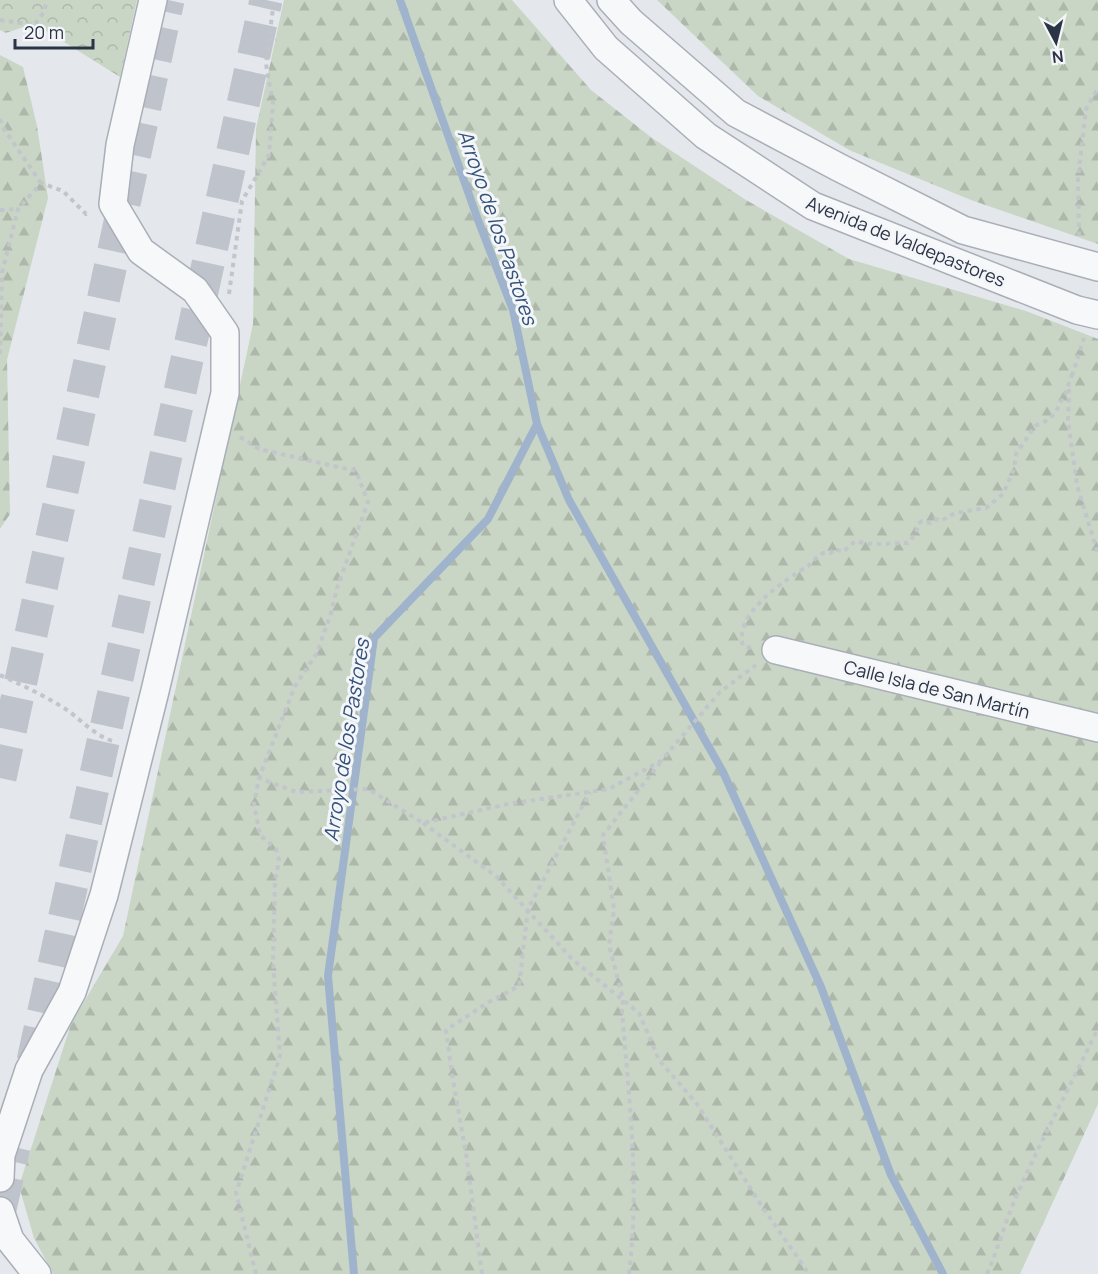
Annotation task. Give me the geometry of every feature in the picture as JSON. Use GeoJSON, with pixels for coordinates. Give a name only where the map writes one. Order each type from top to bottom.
{"type":"FeatureCollection","features":[{"type":"Feature","properties":{"kind":"street"},"geometry":{"type":"LineString","coordinates":[[0,1178],[1,1155],[29,1070],[72,992],[104,895],[225,393],[225,333],[195,290],[141,251],[113,204],[120,145],[153,0]]}},
{"type":"Feature","properties":{"kind":"street","name":"Avenida de Valdepastores"},"geometry":{"type":"LineString","coordinates":[[568,0],[606,48],[706,136],[813,206],[1077,310],[1098,315]]}},
{"type":"Feature","properties":{"kind":"street","name":"Avenida de Valdepastores"},"geometry":{"type":"LineString","coordinates":[[611,0],[631,22],[736,113],[963,230],[1098,267]]}},
{"type":"Feature","properties":{"kind":"street","name":"Calle Isla de San Martín"},"geometry":{"type":"LineString","coordinates":[[771,654],[1098,728]]}},
{"type":"Feature","properties":{"kind":"street"},"geometry":{"type":"LineString","coordinates":[[0,1211],[10,1240],[37,1274]]}},
{"type":"Feature","properties":{"kind":"path"},"geometry":{"type":"LineString","coordinates":[[0,20],[34,25],[44,12],[47,0]]}},
{"type":"Feature","properties":{"kind":"path"},"geometry":{"type":"LineString","coordinates":[[225,333],[243,201],[269,155],[273,104],[266,64],[274,0]]}},
{"type":"Feature","properties":{"kind":"path"},"geometry":{"type":"LineString","coordinates":[[0,119],[4,129],[41,183],[63,191],[86,214],[113,204]]}},
{"type":"Feature","properties":{"kind":"path"},"geometry":{"type":"LineString","coordinates":[[0,354],[2,273],[18,209],[41,183]]}},
{"type":"Feature","properties":{"kind":"path"},"geometry":{"type":"LineString","coordinates":[[0,210],[18,209]]}},
{"type":"Feature","properties":{"kind":"path"},"geometry":{"type":"LineString","coordinates":[[771,654],[743,646],[741,639],[747,620],[773,590],[824,552],[831,553],[835,549],[843,552],[855,541],[870,544],[908,543],[914,538],[918,524],[922,521],[930,522],[935,519],[941,521],[955,513],[970,512],[993,504],[1003,494],[1012,475],[1016,454],[1035,426],[1048,420],[1055,413],[1072,374]]}},
{"type":"Feature","properties":{"kind":"path"},"geometry":{"type":"LineString","coordinates":[[235,434],[259,448],[356,471],[368,502],[340,577],[331,614],[317,653],[295,686],[259,778],[254,804],[260,835],[276,849],[279,860],[275,881],[273,962],[280,1056],[236,1193],[256,1274]]}},
{"type":"Feature","properties":{"kind":"path"},"geometry":{"type":"LineString","coordinates":[[629,1274],[634,1231],[635,1170],[622,1011],[623,999],[609,945],[615,909],[603,835],[720,692],[771,654]]}},
{"type":"Feature","properties":{"kind":"path"},"geometry":{"type":"LineString","coordinates":[[0,675],[40,694],[108,740],[141,748]]}},
{"type":"Feature","properties":{"kind":"path"},"geometry":{"type":"LineString","coordinates":[[423,823],[508,804],[609,789],[661,761],[670,751]]}},
{"type":"Feature","properties":{"kind":"path"},"geometry":{"type":"LineString","coordinates":[[259,778],[296,792],[368,789],[423,823],[497,877],[573,960],[639,1013],[659,1060],[697,1104],[761,1205],[809,1274]]}},
{"type":"Feature","properties":{"kind":"path"},"geometry":{"type":"LineString","coordinates":[[482,1274],[468,1160],[446,1029],[519,986],[528,909],[590,792]]}},
{"type":"Feature","properties":{"kind":"path"},"geometry":{"type":"LineString","coordinates":[[987,1274],[1005,1222],[1046,1132],[1098,1028]]}},
{"type":"Feature","properties":{"kind":"green space"},"geometry":{"type":"Polygon","coordinates":[[[0,0],[137,0],[120,77],[48,32],[29,25],[6,33],[0,30],[0,0]]]}},
{"type":"Feature","properties":{"kind":"green space"},"geometry":{"type":"Polygon","coordinates":[[[284,0],[512,0],[591,90],[652,138],[746,200],[849,259],[1026,311],[1098,339],[1098,1104],[1020,1274],[53,1274],[34,1238],[19,1186],[71,1024],[123,936],[253,324],[256,129],[284,0]]]}},
{"type":"Feature","properties":{"kind":"green space"},"geometry":{"type":"Polygon","coordinates":[[[657,0],[1098,0],[1098,244],[971,200],[849,150],[758,96],[657,0]]]}},
{"type":"Feature","properties":{"kind":"green space"},"geometry":{"type":"Polygon","coordinates":[[[0,55],[23,67],[37,126],[48,198],[7,360],[10,514],[0,529],[0,55]]]}},
{"type":"Feature","properties":{"kind":"waterway","name":"Arroyo de los Pastores"},"geometry":{"type":"LineString","coordinates":[[354,1274],[328,976],[374,638],[488,519],[537,424],[513,310],[478,220],[400,0]]}},
{"type":"Feature","properties":{"kind":"waterway"},"geometry":{"type":"LineString","coordinates":[[537,424],[569,500],[723,772],[821,987],[891,1175],[943,1274]]}},
{"type":"Feature","properties":{"kind":"tunnel"},"geometry":{"type":"LineString","coordinates":[[0,778],[168,0]]}},
{"type":"Feature","properties":{"kind":"tunnel"},"geometry":{"type":"LineString","coordinates":[[33,1061],[266,0]]}},
{"type":"Feature","properties":{"kind":"tunnel"},"geometry":{"type":"LineString","coordinates":[[0,1209],[14,1147]]}}]}
